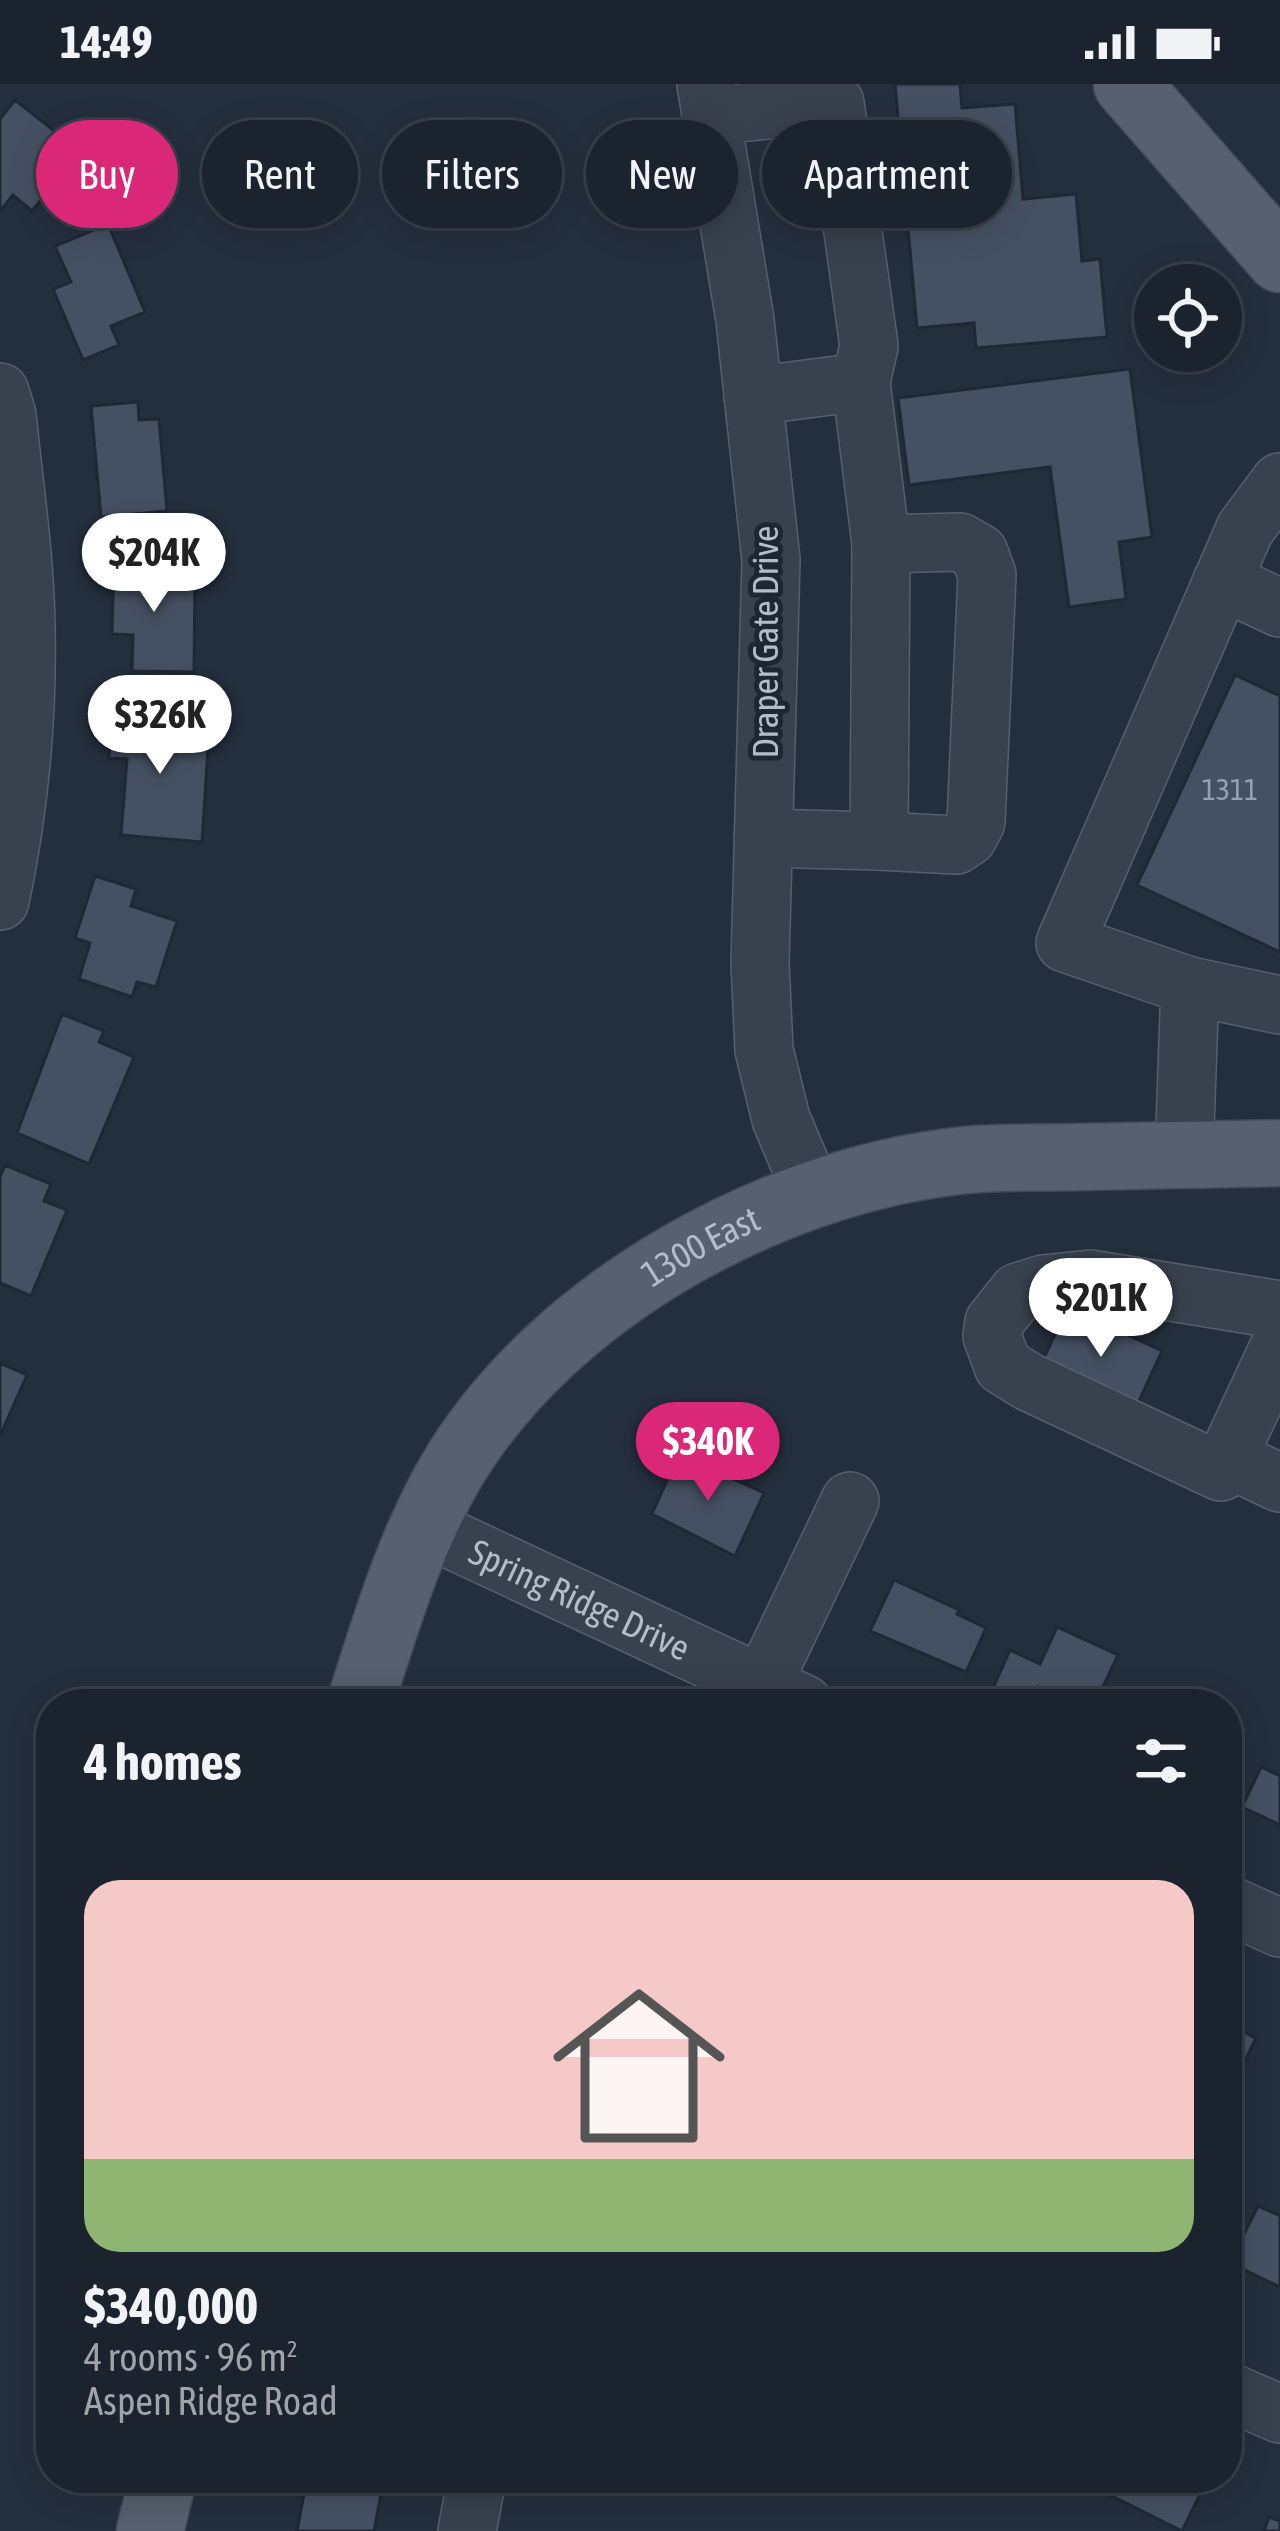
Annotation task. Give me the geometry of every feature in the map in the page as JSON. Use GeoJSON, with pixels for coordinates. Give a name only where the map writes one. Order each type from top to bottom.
{"type":"FeatureCollection","features":[{"type":"Feature","properties":{"kind":"main road"},"geometry":{"type":"LineString","coordinates":[[1126,84],[1280,259]]}},
{"type":"Feature","properties":{"kind":"main road","name":"1300 East"},"geometry":{"type":"LineString","coordinates":[[365,1689],[404,1567],[449,1474],[476,1434],[505,1396],[573,1328],[665,1264],[764,1215],[867,1179],[978,1160],[1280,1153]]}},
{"type":"Feature","properties":{"kind":"main road"},"geometry":{"type":"LineString","coordinates":[[150,2531],[159,2493]]}},
{"type":"Feature","properties":{"kind":"street"},"geometry":{"type":"LineString","coordinates":[[709,100],[835,104],[868,346],[861,382],[881,544],[879,842]]}},
{"type":"Feature","properties":{"kind":"street","name":"Draper Gate Drive"},"geometry":{"type":"LineString","coordinates":[[709,100],[745,320],[771,560],[760,963],[764,1050],[782,1119],[813,1195]]}},
{"type":"Feature","properties":{"kind":"street"},"geometry":{"type":"LineString","coordinates":[[753,396],[861,382]]}},
{"type":"Feature","properties":{"kind":"street"},"geometry":{"type":"LineString","coordinates":[[0,392],[8,415],[26,624],[23,730],[11,848],[0,901]]}},
{"type":"Feature","properties":{"kind":"street"},"geometry":{"type":"LineString","coordinates":[[1280,482],[1245,529],[1065,943],[1190,986],[1280,1005]]}},
{"type":"Feature","properties":{"kind":"street"},"geometry":{"type":"LineString","coordinates":[[763,838],[956,845],[968,837],[976,822],[986,575],[979,553],[960,542],[881,544]]}},
{"type":"Feature","properties":{"kind":"street"},"geometry":{"type":"LineString","coordinates":[[1222,580],[1280,608]]}},
{"type":"Feature","properties":{"kind":"street"},"geometry":{"type":"LineString","coordinates":[[1184,1155],[1190,986]]}},
{"type":"Feature","properties":{"kind":"street"},"geometry":{"type":"LineString","coordinates":[[1280,1310],[1091,1280],[1042,1284],[1018,1292],[994,1322],[992,1336],[1004,1366],[1029,1382],[1220,1472],[1280,1345]]}},
{"type":"Feature","properties":{"kind":"street"},"geometry":{"type":"LineString","coordinates":[[1227,1458],[1280,1484]]}},
{"type":"Feature","properties":{"kind":"street"},"geometry":{"type":"LineString","coordinates":[[777,1689],[850,1501]]}},
{"type":"Feature","properties":{"kind":"street","name":"Spring Ridge Drive"},"geometry":{"type":"LineString","coordinates":[[422,1526],[755,1689]]}},
{"type":"Feature","properties":{"kind":"street"},"geometry":{"type":"LineString","coordinates":[[1242,1911],[1280,1928]]}},
{"type":"Feature","properties":{"kind":"street"},"geometry":{"type":"LineString","coordinates":[[1242,2398],[1280,2414]]}},
{"type":"Feature","properties":{"kind":"street"},"geometry":{"type":"LineString","coordinates":[[467,2531],[474,2493]]}},
{"type":"Feature","properties":{"kind":"building"},"geometry":{"type":"Polygon","coordinates":[[[895,84],[960,84],[962,108],[1015,104],[1023,199],[1076,194],[1082,261],[1100,259],[1107,337],[976,348],[974,323],[917,328],[908,228],[1012,228],[1012,120],[898,120],[895,84]]]}},
{"type":"Feature","properties":{"kind":"building"},"geometry":{"type":"Polygon","coordinates":[[[15,100],[40,120],[36,120],[36,206],[32,211],[13,195],[0,211],[0,119],[15,100]]]}},
{"type":"Feature","properties":{"kind":"building"},"geometry":{"type":"Polygon","coordinates":[[[110,228],[145,312],[111,326],[119,345],[83,360],[53,289],[71,282],[55,246],[110,228]]]}},
{"type":"Feature","properties":{"kind":"building"},"geometry":{"type":"Polygon","coordinates":[[[1130,369],[1152,537],[1119,542],[1126,599],[1069,607],[1050,467],[909,485],[898,398],[1130,369]]]}},
{"type":"Feature","properties":{"kind":"building"},"geometry":{"type":"Polygon","coordinates":[[[138,402],[139,420],[159,419],[167,511],[101,517],[91,406],[138,402]]]}},
{"type":"Feature","properties":{"kind":"building"},"geometry":{"type":"Polygon","coordinates":[[[114,555],[156,556],[156,575],[195,576],[194,672],[132,671],[133,635],[112,634],[114,555]]]}},
{"type":"Feature","properties":{"kind":"building"},"geometry":{"type":"Polygon","coordinates":[[[1235,675],[1280,696],[1280,952],[1137,885],[1235,675]]]}},
{"type":"Feature","properties":{"kind":"building"},"geometry":{"type":"Polygon","coordinates":[[[112,706],[153,709],[151,728],[209,733],[202,842],[121,835],[127,759],[109,758],[112,706]]]}},
{"type":"Feature","properties":{"kind":"building"},"geometry":{"type":"Polygon","coordinates":[[[95,876],[136,889],[131,906],[177,921],[156,987],[137,982],[132,997],[79,979],[90,943],[75,938],[95,876]]]}},
{"type":"Feature","properties":{"kind":"building"},"geometry":{"type":"Polygon","coordinates":[[[62,1014],[104,1031],[99,1042],[134,1057],[89,1164],[17,1133],[62,1014]]]}},
{"type":"Feature","properties":{"kind":"building"},"geometry":{"type":"Polygon","coordinates":[[[5,1165],[51,1184],[44,1201],[67,1210],[31,1296],[0,1283],[0,1177],[5,1165]]]}},
{"type":"Feature","properties":{"kind":"building"},"geometry":{"type":"Polygon","coordinates":[[[1068,1307],[1162,1351],[1134,1412],[1039,1368],[1068,1307]]]}},
{"type":"Feature","properties":{"kind":"building"},"geometry":{"type":"Polygon","coordinates":[[[0,1363],[27,1375],[0,1436],[0,1363]]]}},
{"type":"Feature","properties":{"kind":"building"},"geometry":{"type":"Polygon","coordinates":[[[679,1454],[764,1493],[735,1556],[652,1514],[679,1454]]]}},
{"type":"Feature","properties":{"kind":"building"},"geometry":{"type":"Polygon","coordinates":[[[894,1580],[986,1628],[966,1672],[870,1631],[894,1580]]]}},
{"type":"Feature","properties":{"kind":"building"},"geometry":{"type":"Polygon","coordinates":[[[1057,1627],[1118,1655],[1102,1689],[993,1688],[1010,1650],[1040,1664],[1057,1627]]]}},
{"type":"Feature","properties":{"kind":"building"},"geometry":{"type":"Polygon","coordinates":[[[1261,1767],[1280,1776],[1280,1825],[1242,1807],[1261,1767]]]}},
{"type":"Feature","properties":{"kind":"building"},"geometry":{"type":"Polygon","coordinates":[[[1242,2031],[1256,2038],[1242,2067],[1242,2031]]]}},
{"type":"Feature","properties":{"kind":"building"},"geometry":{"type":"Polygon","coordinates":[[[1258,2206],[1280,2216],[1280,2287],[1242,2269],[1242,2238],[1258,2206]]]}},
{"type":"Feature","properties":{"kind":"building"},"geometry":{"type":"Polygon","coordinates":[[[304,2493],[381,2493],[374,2531],[297,2531],[304,2493]]]}},
{"type":"Feature","properties":{"kind":"building"},"geometry":{"type":"Polygon","coordinates":[[[1106,2493],[1201,2493],[1182,2531],[1106,2493]]]}},
{"type":"Feature","properties":{"kind":"building"},"geometry":{"type":"Polygon","coordinates":[[[1269,2517],[1280,2521],[1280,2531],[1264,2531],[1269,2517]]]}}]}
